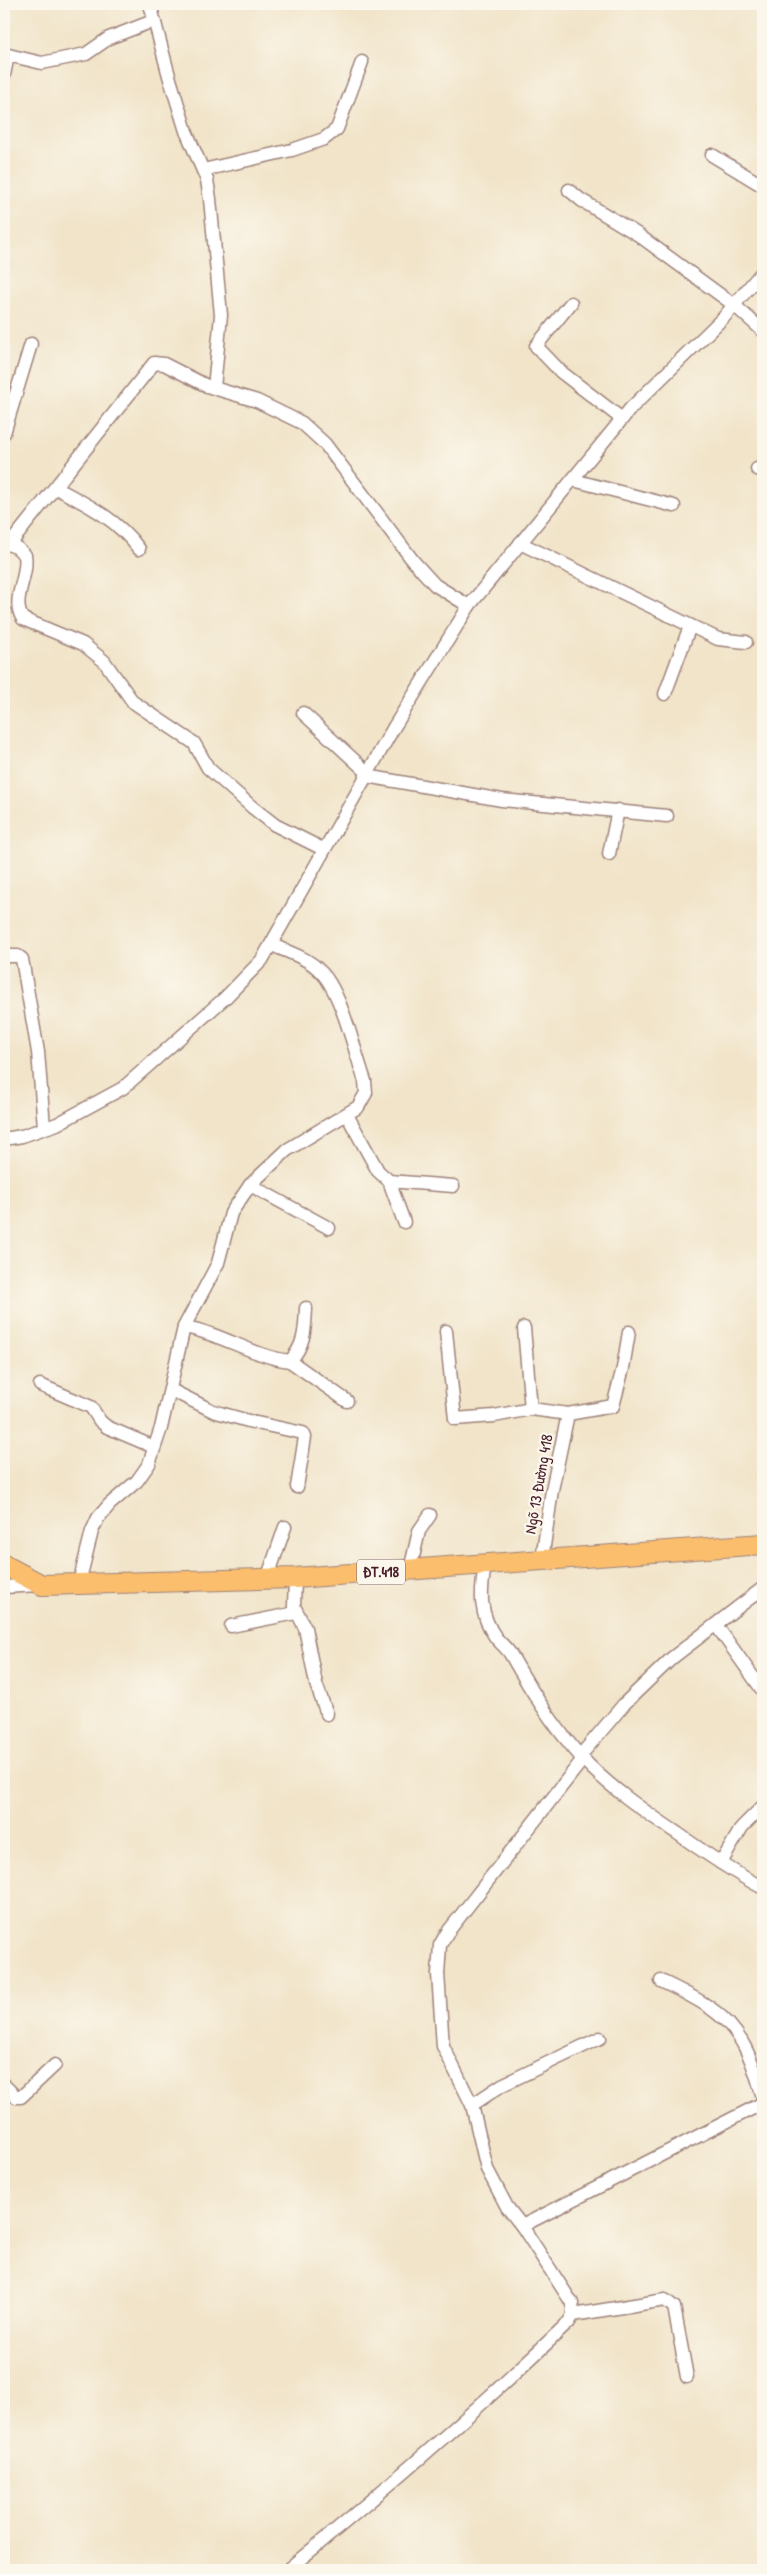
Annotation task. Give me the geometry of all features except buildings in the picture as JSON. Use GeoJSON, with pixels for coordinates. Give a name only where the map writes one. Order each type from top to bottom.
{"type":"FeatureCollection","features":[{"type":"Feature","properties":{"kind":"main road","name":"ĐT.418"},"geometry":{"type":"LineString","coordinates":[[42,1585],[294,1578],[485,1566],[763,1544]]}},
{"type":"Feature","properties":{"kind":"main road"},"geometry":{"type":"LineString","coordinates":[[4,1565],[42,1585]]}},
{"type":"Feature","properties":{"kind":"street"},"geometry":{"type":"LineString","coordinates":[[150,4],[153,21],[186,130],[203,170],[210,199],[221,315],[214,388]]}},
{"type":"Feature","properties":{"kind":"street"},"geometry":{"type":"LineString","coordinates":[[4,75],[6,54],[42,63],[86,54],[109,38],[153,21]]}},
{"type":"Feature","properties":{"kind":"street"},"geometry":{"type":"LineString","coordinates":[[203,170],[292,150],[324,138],[337,129],[362,62]]}},
{"type":"Feature","properties":{"kind":"street"},"geometry":{"type":"LineString","coordinates":[[712,155],[763,186]]}},
{"type":"Feature","properties":{"kind":"street"},"geometry":{"type":"LineString","coordinates":[[569,190],[581,200],[637,234],[734,306],[763,331]]}},
{"type":"Feature","properties":{"kind":"street"},"geometry":{"type":"LineString","coordinates":[[4,1139],[22,1136],[84,1111],[123,1088],[226,998],[262,960],[320,860],[323,849],[469,606],[622,418],[734,306],[763,271]]}},
{"type":"Feature","properties":{"kind":"street"},"geometry":{"type":"LineString","coordinates":[[571,303],[537,344],[538,349],[561,372],[622,418]]}},
{"type":"Feature","properties":{"kind":"street"},"geometry":{"type":"LineString","coordinates":[[4,433],[31,344]]}},
{"type":"Feature","properties":{"kind":"street"},"geometry":{"type":"LineString","coordinates":[[323,849],[275,825],[252,807],[208,768],[194,743],[132,702],[104,661],[83,644],[23,619],[18,607],[26,560],[23,553],[7,544],[56,488],[154,363],[164,364],[214,388],[256,401],[302,423],[325,444],[414,562],[435,585],[469,606]]}},
{"type":"Feature","properties":{"kind":"street"},"geometry":{"type":"LineString","coordinates":[[573,480],[674,506]]}},
{"type":"Feature","properties":{"kind":"street"},"geometry":{"type":"LineString","coordinates":[[56,488],[112,519],[127,532],[139,549]]}},
{"type":"Feature","properties":{"kind":"street"},"geometry":{"type":"LineString","coordinates":[[520,543],[690,626],[718,638],[746,642]]}},
{"type":"Feature","properties":{"kind":"street"},"geometry":{"type":"LineString","coordinates":[[665,694],[690,626]]}},
{"type":"Feature","properties":{"kind":"street"},"geometry":{"type":"LineString","coordinates":[[303,714],[367,774],[502,800],[666,816]]}},
{"type":"Feature","properties":{"kind":"street"},"geometry":{"type":"LineString","coordinates":[[609,854],[618,810]]}},
{"type":"Feature","properties":{"kind":"street"},"geometry":{"type":"LineString","coordinates":[[79,1583],[95,1524],[102,1513],[122,1496],[146,1470],[171,1390],[184,1327],[218,1263],[231,1212],[250,1185],[291,1147],[358,1107],[366,1093],[365,1081],[335,994],[321,971],[310,963],[272,945]]}},
{"type":"Feature","properties":{"kind":"street"},"geometry":{"type":"LineString","coordinates":[[4,956],[18,956],[22,959],[38,1052],[44,1128]]}},
{"type":"Feature","properties":{"kind":"street"},"geometry":{"type":"LineString","coordinates":[[347,1114],[378,1171],[389,1181],[404,1222]]}},
{"type":"Feature","properties":{"kind":"street"},"geometry":{"type":"LineString","coordinates":[[389,1181],[453,1186]]}},
{"type":"Feature","properties":{"kind":"street"},"geometry":{"type":"LineString","coordinates":[[250,1185],[329,1228]]}},
{"type":"Feature","properties":{"kind":"street"},"geometry":{"type":"LineString","coordinates":[[290,1361],[305,1337],[306,1308]]}},
{"type":"Feature","properties":{"kind":"street"},"geometry":{"type":"LineString","coordinates":[[184,1327],[222,1337],[278,1360],[290,1361],[347,1401]]}},
{"type":"Feature","properties":{"kind":"street","name":"Ngõ 13 Đường 418"},"geometry":{"type":"LineString","coordinates":[[524,1328],[531,1409]]}},
{"type":"Feature","properties":{"kind":"street","name":"Ngõ 13 Đường 418"},"geometry":{"type":"LineString","coordinates":[[446,1331],[455,1419],[494,1416],[531,1409],[568,1414],[613,1406],[623,1368],[629,1332]]}},
{"type":"Feature","properties":{"kind":"street"},"geometry":{"type":"LineString","coordinates":[[40,1385],[91,1407],[100,1422],[107,1427],[154,1447]]}},
{"type":"Feature","properties":{"kind":"street"},"geometry":{"type":"LineString","coordinates":[[171,1390],[213,1411],[303,1433],[305,1437],[297,1487]]}},
{"type":"Feature","properties":{"kind":"street","name":"Ngõ 13 Đường 418"},"geometry":{"type":"LineString","coordinates":[[542,1560],[552,1490],[568,1414]]}},
{"type":"Feature","properties":{"kind":"street"},"geometry":{"type":"LineString","coordinates":[[410,1570],[419,1531],[430,1515]]}},
{"type":"Feature","properties":{"kind":"street"},"geometry":{"type":"LineString","coordinates":[[267,1579],[285,1528]]}},
{"type":"Feature","properties":{"kind":"street"},"geometry":{"type":"LineString","coordinates":[[485,1566],[480,1594],[490,1626],[497,1640],[506,1646],[546,1714],[582,1758],[642,1809],[721,1863],[763,1888]]}},
{"type":"Feature","properties":{"kind":"street"},"geometry":{"type":"LineString","coordinates":[[294,1578],[294,1606],[296,1614],[305,1628],[316,1684],[326,1714]]}},
{"type":"Feature","properties":{"kind":"street"},"geometry":{"type":"LineString","coordinates":[[4,1587],[42,1585]]}},
{"type":"Feature","properties":{"kind":"street"},"geometry":{"type":"LineString","coordinates":[[287,2570],[412,2468],[516,2373],[569,2322],[573,2315],[572,2303],[563,2287],[522,2226],[506,2207],[487,2169],[472,2104],[443,2046],[438,1974],[440,1945],[625,1703],[672,1658],[763,1588]]}},
{"type":"Feature","properties":{"kind":"street"},"geometry":{"type":"LineString","coordinates":[[231,1626],[296,1614]]}},
{"type":"Feature","properties":{"kind":"street"},"geometry":{"type":"LineString","coordinates":[[716,1625],[763,1691]]}},
{"type":"Feature","properties":{"kind":"street"},"geometry":{"type":"LineString","coordinates":[[721,1863],[742,1827],[763,1806]]}},
{"type":"Feature","properties":{"kind":"street"},"geometry":{"type":"LineString","coordinates":[[660,1981],[697,1998],[731,2024],[745,2047],[763,2098]]}},
{"type":"Feature","properties":{"kind":"street"},"geometry":{"type":"LineString","coordinates":[[472,2104],[502,2085],[600,2038]]}},
{"type":"Feature","properties":{"kind":"street"},"geometry":{"type":"LineString","coordinates":[[4,2085],[16,2097],[21,2097],[55,2065]]}},
{"type":"Feature","properties":{"kind":"street"},"geometry":{"type":"LineString","coordinates":[[522,2226],[763,2103]]}},
{"type":"Feature","properties":{"kind":"street"},"geometry":{"type":"LineString","coordinates":[[573,2315],[665,2300],[671,2302],[674,2306],[687,2377]]}}]}
